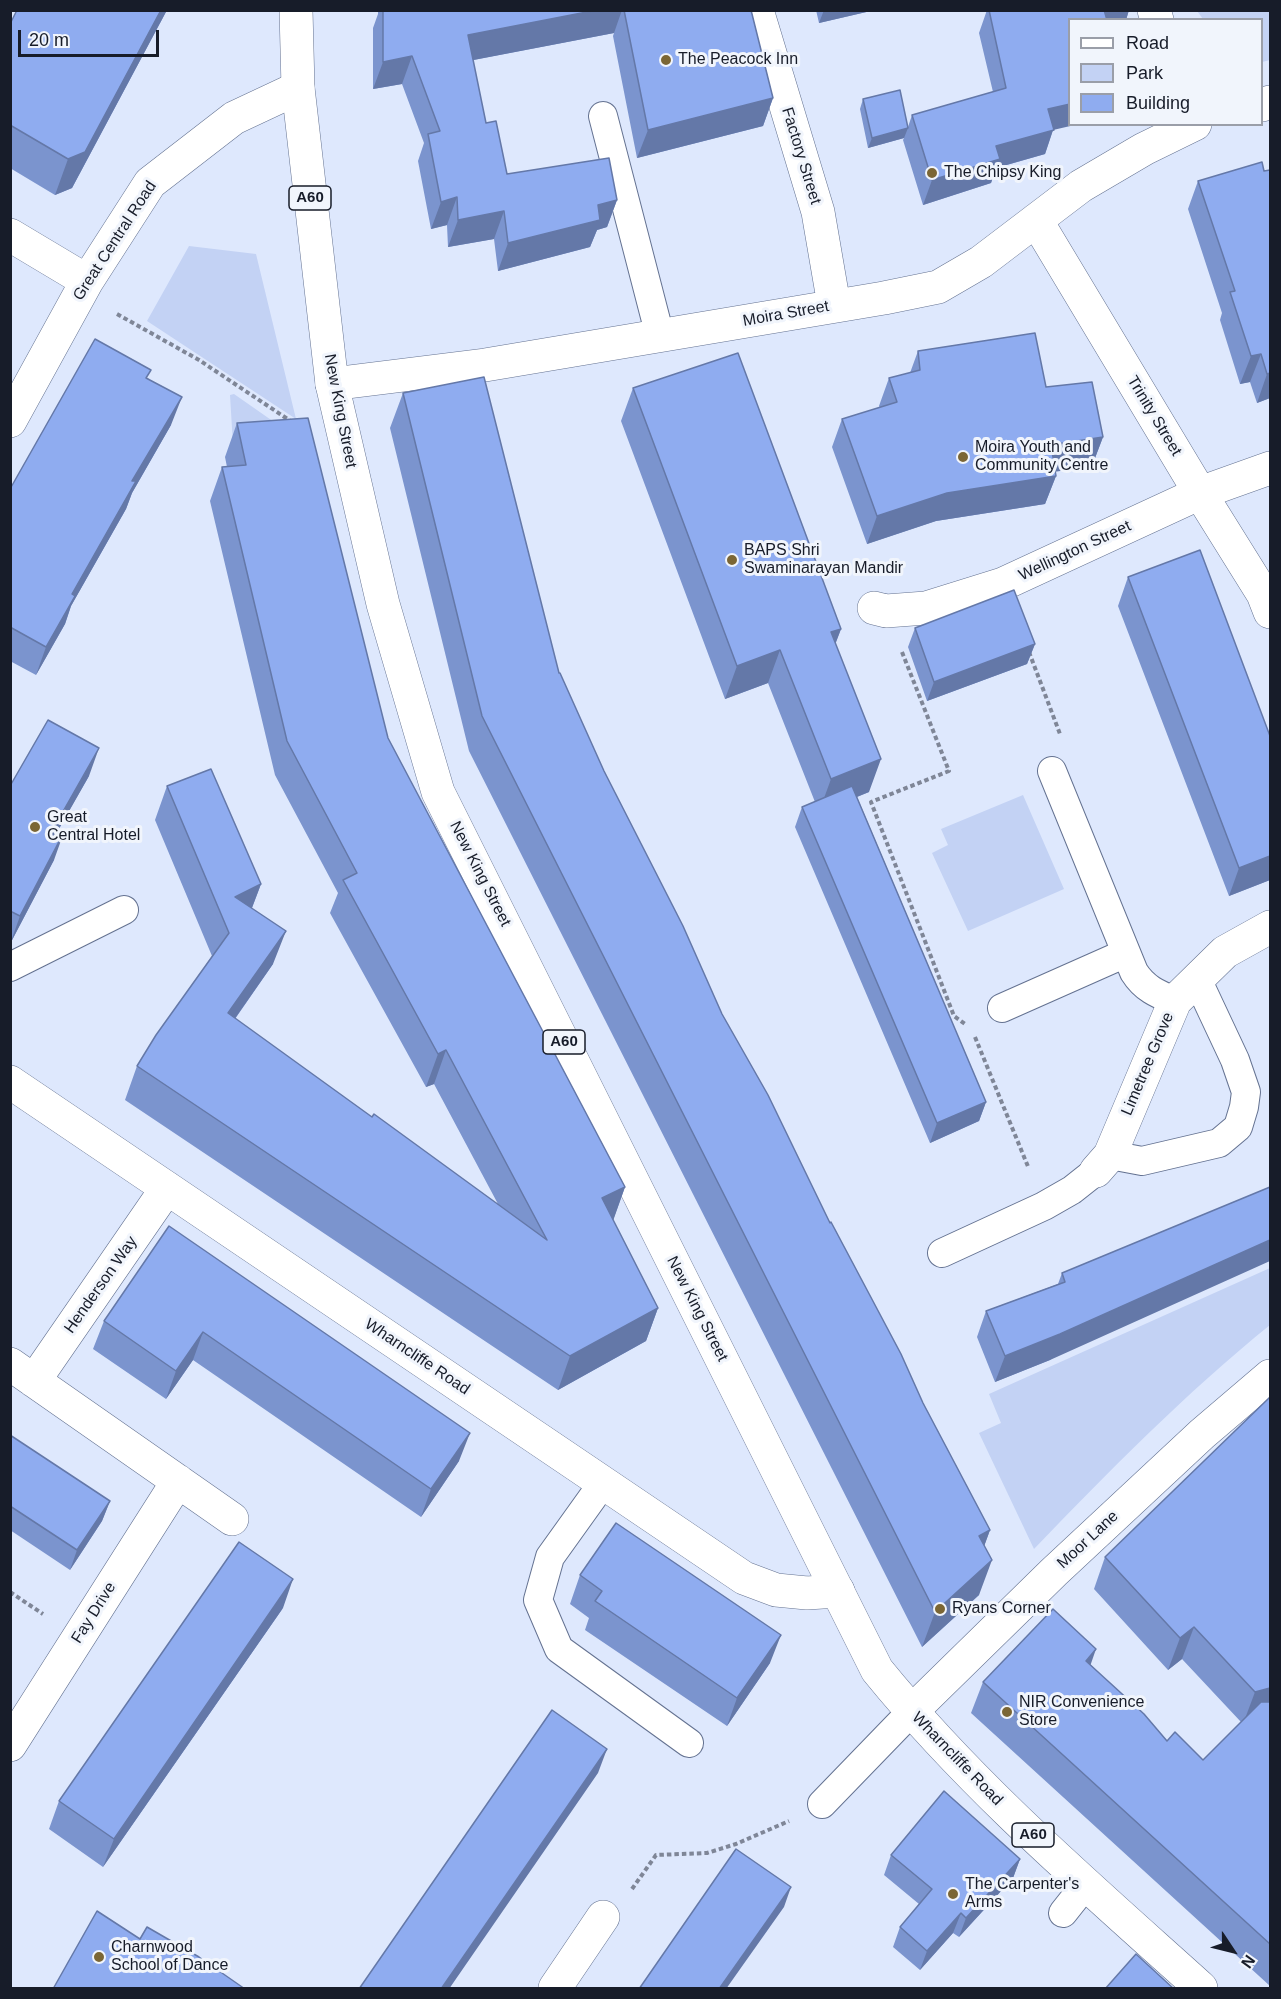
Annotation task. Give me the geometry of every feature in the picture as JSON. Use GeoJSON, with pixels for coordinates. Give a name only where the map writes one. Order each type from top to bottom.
{"type":"FeatureCollection","features":[{"type":"Feature","properties":{"kind":"street","name":"New King Street"},"geometry":{"type":"LineString","coordinates":[[296,10],[298,88],[332,384],[383,604],[438,792],[877,1670]]}},
{"type":"Feature","properties":{"kind":"street","name":"Factory Street"},"geometry":{"type":"LineString","coordinates":[[757,10],[818,212],[834,305]]}},
{"type":"Feature","properties":{"kind":"street","name":"Great Central Road"},"geometry":{"type":"LineString","coordinates":[[10,421],[83,287],[150,183],[234,118],[298,88]]}},
{"type":"Feature","properties":{"kind":"street","name":"Moira Street"},"geometry":{"type":"LineString","coordinates":[[332,384],[485,365],[938,287],[981,262],[1090,181],[1144,149],[1193,126]]}},
{"type":"Feature","properties":{"kind":"street","name":"Trinity Street"},"geometry":{"type":"LineString","coordinates":[[1036,219],[1263,594],[1270,612]]}},
{"type":"Feature","properties":{"kind":"street"},"geometry":{"type":"LineString","coordinates":[[10,235],[83,287]]}},
{"type":"Feature","properties":{"kind":"street","name":"Wellington Street"},"geometry":{"type":"LineString","coordinates":[[880,609],[926,608],[1003,584],[1200,493],[1270,468]]}},
{"type":"Feature","properties":{"kind":"street","name":"Limetree Grove"},"geometry":{"type":"LineString","coordinates":[[1103,1163],[1186,990],[1225,952],[1270,927]]}},
{"type":"Feature","properties":{"kind":"street","name":"Wharncliffe Road"},"geometry":{"type":"LineString","coordinates":[[10,1082],[744,1578],[776,1590],[807,1593],[838,1591]]}},
{"type":"Feature","properties":{"kind":"street","name":"Henderson Way"},"geometry":{"type":"LineString","coordinates":[[22,1373],[167,1188]]}},
{"type":"Feature","properties":{"kind":"street"},"geometry":{"type":"LineString","coordinates":[[22,1373],[232,1519]]}},
{"type":"Feature","properties":{"kind":"street","name":"Moor Lane"},"geometry":{"type":"LineString","coordinates":[[911,1712],[1095,1533],[1202,1434],[1270,1376]]}},
{"type":"Feature","properties":{"kind":"street","name":"Fay Drive"},"geometry":{"type":"LineString","coordinates":[[10,1745],[178,1481]]}},
{"type":"Feature","properties":{"kind":"street","name":"Wharncliffe Road"},"geometry":{"type":"LineString","coordinates":[[877,1670],[911,1712],[975,1781],[1202,1989]]}},
{"type":"Feature","properties":{"kind":"street"},"geometry":{"type":"LineString","coordinates":[[555,1989],[603,1917]]}},
{"type":"Feature","properties":{"kind":"lane"},"geometry":{"type":"LineString","coordinates":[[603,116],[660,336]]}},
{"type":"Feature","properties":{"kind":"lane"},"geometry":{"type":"LineString","coordinates":[[942,1253],[1044,1206],[1072,1190],[1103,1163],[1142,1161],[1219,1143],[1238,1127],[1244,1107],[1246,1092],[1235,1060],[1186,990],[1155,993],[1141,983],[1125,953],[1052,771]]}},
{"type":"Feature","properties":{"kind":"lane"},"geometry":{"type":"LineString","coordinates":[[10,967],[124,910]]}},
{"type":"Feature","properties":{"kind":"lane"},"geometry":{"type":"LineString","coordinates":[[1002,1008],[1125,953]]}},
{"type":"Feature","properties":{"kind":"lane"},"geometry":{"type":"LineString","coordinates":[[603,1483],[550,1557],[538,1600],[559,1649],[689,1743]]}},
{"type":"Feature","properties":{"kind":"lane"},"geometry":{"type":"LineString","coordinates":[[822,1804],[911,1712]]}},
{"type":"Feature","properties":{"kind":"lane"},"geometry":{"type":"LineString","coordinates":[[1063,1913],[1086,1884]]}},
{"type":"Feature","properties":{"kind":"path"},"geometry":{"type":"LineString","coordinates":[[83,287],[300,427],[346,446]]}},
{"type":"Feature","properties":{"kind":"path"},"geometry":{"type":"LineString","coordinates":[[880,609],[949,771],[871,802],[954,1016],[971,1029],[1044,1206]]}},
{"type":"Feature","properties":{"kind":"path"},"geometry":{"type":"LineString","coordinates":[[1027,647],[1068,753],[1052,771]]}},
{"type":"Feature","properties":{"kind":"path"},"geometry":{"type":"LineString","coordinates":[[603,1917],[636,1885],[656,1855],[707,1853],[774,1829],[822,1804]]}},
{"type":"Feature","properties":{"kind":"green space"},"geometry":{"type":"Polygon","coordinates":[[[1197,11],[1270,11],[1270,60],[1263,62],[1263,18],[1202,18],[1197,11]]]}},
{"type":"Feature","properties":{"kind":"green space"},"geometry":{"type":"Polygon","coordinates":[[[189,246],[256,254],[296,419],[147,321],[189,246]]]}},
{"type":"Feature","properties":{"kind":"green space"},"geometry":{"type":"Polygon","coordinates":[[[234,394],[297,438],[233,445],[230,395],[234,394]]]}},
{"type":"Feature","properties":{"kind":"green space"},"geometry":{"type":"Polygon","coordinates":[[[1023,795],[1064,889],[968,931],[932,853],[948,845],[941,829],[1023,795]]]}},
{"type":"Feature","properties":{"kind":"green space"},"geometry":{"type":"Polygon","coordinates":[[[1270,1268],[1270,1325],[1149,1433],[1034,1549],[979,1433],[1001,1423],[989,1394],[1270,1268]]]}},
{"type":"Feature","properties":{"kind":"building"},"geometry":{"type":"Polygon","coordinates":[[[17,10],[161,10],[85,152],[68,159],[10,125],[10,24],[17,10]]]}},
{"type":"Feature","properties":{"kind":"building"},"geometry":{"type":"Polygon","coordinates":[[[383,10],[597,10],[468,35],[486,123],[496,121],[507,174],[609,158],[617,200],[598,205],[600,220],[508,243],[504,211],[458,220],[457,197],[441,202],[428,134],[440,131],[412,56],[383,62],[383,10]]]}},
{"type":"Feature","properties":{"kind":"building"},"geometry":{"type":"Polygon","coordinates":[[[624,10],[751,10],[773,98],[648,130],[624,10]]]}},
{"type":"Feature","properties":{"kind":"building"},"geometry":{"type":"Polygon","coordinates":[[[989,10],[1104,10],[1106,18],[1068,18],[1068,104],[1048,109],[1054,130],[996,146],[1000,159],[932,180],[912,115],[1006,88],[989,10]]]}},
{"type":"Feature","properties":{"kind":"building"},"geometry":{"type":"Polygon","coordinates":[[[900,90],[908,128],[872,138],[863,99],[900,90]]]}},
{"type":"Feature","properties":{"kind":"building"},"geometry":{"type":"Polygon","coordinates":[[[1262,162],[1264,171],[1270,170],[1270,373],[1267,374],[1261,354],[1251,356],[1230,292],[1235,291],[1198,181],[1262,162]]]}},
{"type":"Feature","properties":{"kind":"building","name":"Moira Youth and Community Centre"},"geometry":{"type":"Polygon","coordinates":[[[1035,333],[1046,387],[1092,382],[1103,437],[1051,445],[1056,476],[947,493],[877,516],[842,419],[897,402],[889,378],[920,370],[918,351],[1035,333]]]}},
{"type":"Feature","properties":{"kind":"building"},"geometry":{"type":"Polygon","coordinates":[[[95,339],[151,370],[146,378],[182,397],[132,481],[136,481],[72,594],[75,596],[46,647],[10,627],[10,489],[95,339]]]}},
{"type":"Feature","properties":{"kind":"building","name":"BAPS Shri Swaminarayan Mandir"},"geometry":{"type":"Polygon","coordinates":[[[738,353],[841,629],[831,632],[881,759],[831,779],[780,650],[737,666],[633,388],[738,353]]]}},
{"type":"Feature","properties":{"kind":"building"},"geometry":{"type":"Polygon","coordinates":[[[484,377],[559,673],[604,771],[683,926],[722,1014],[768,1095],[830,1223],[901,1354],[923,1403],[990,1530],[979,1536],[992,1560],[935,1612],[482,716],[403,393],[484,377]]]}},
{"type":"Feature","properties":{"kind":"building"},"geometry":{"type":"Polygon","coordinates":[[[308,418],[388,738],[625,1187],[602,1198],[658,1308],[570,1356],[137,1066],[156,1035],[229,933],[167,786],[211,769],[261,884],[235,897],[286,931],[228,1013],[372,1117],[374,1114],[547,1240],[446,1050],[438,1054],[343,880],[357,873],[287,741],[222,467],[246,465],[237,423],[308,418]]]}},
{"type":"Feature","properties":{"kind":"building"},"geometry":{"type":"Polygon","coordinates":[[[1200,550],[1270,736],[1270,856],[1239,868],[1128,577],[1200,550]]]}},
{"type":"Feature","properties":{"kind":"building"},"geometry":{"type":"Polygon","coordinates":[[[1014,590],[1035,644],[934,682],[915,628],[1014,590]]]}},
{"type":"Feature","properties":{"kind":"building"},"geometry":{"type":"Polygon","coordinates":[[[48,720],[99,748],[48,838],[64,832],[20,916],[10,911],[10,786],[48,720]]]}},
{"type":"Feature","properties":{"kind":"building"},"geometry":{"type":"Polygon","coordinates":[[[852,786],[986,1102],[937,1123],[802,807],[852,786]]]}},
{"type":"Feature","properties":{"kind":"building"},"geometry":{"type":"Polygon","coordinates":[[[1270,1187],[1270,1240],[1060,1334],[1005,1356],[986,1311],[1065,1282],[1062,1273],[1270,1187]]]}},
{"type":"Feature","properties":{"kind":"building"},"geometry":{"type":"Polygon","coordinates":[[[169,1226],[470,1433],[431,1489],[203,1332],[176,1371],[104,1321],[169,1226]]]}},
{"type":"Feature","properties":{"kind":"building"},"geometry":{"type":"Polygon","coordinates":[[[1270,1397],[1270,1688],[1255,1692],[1194,1627],[1180,1638],[1105,1557],[1270,1397]]]}},
{"type":"Feature","properties":{"kind":"building"},"geometry":{"type":"Polygon","coordinates":[[[10,1435],[110,1501],[77,1550],[10,1506],[10,1435]]]}},
{"type":"Feature","properties":{"kind":"building"},"geometry":{"type":"Polygon","coordinates":[[[616,1523],[781,1635],[737,1698],[595,1601],[602,1591],[580,1575],[616,1523]]]}},
{"type":"Feature","properties":{"kind":"building"},"geometry":{"type":"Polygon","coordinates":[[[239,1542],[293,1579],[114,1839],[59,1801],[239,1542]]]}},
{"type":"Feature","properties":{"kind":"building"},"geometry":{"type":"Polygon","coordinates":[[[1053,1609],[1096,1649],[1086,1661],[1144,1714],[1167,1741],[1175,1732],[1203,1760],[1261,1702],[1270,1702],[1270,1944],[983,1682],[1053,1609]]]}},
{"type":"Feature","properties":{"kind":"building"},"geometry":{"type":"Polygon","coordinates":[[[552,1710],[607,1749],[441,1989],[359,1989],[552,1710]]]}},
{"type":"Feature","properties":{"kind":"building","name":"The Carpenter's Arms"},"geometry":{"type":"Polygon","coordinates":[[[944,1791],[1020,1859],[966,1918],[961,1913],[927,1951],[900,1927],[932,1889],[891,1855],[944,1791]]]}},
{"type":"Feature","properties":{"kind":"building"},"geometry":{"type":"Polygon","coordinates":[[[736,1849],[791,1887],[719,1989],[639,1989],[736,1849]]]}},
{"type":"Feature","properties":{"kind":"building"},"geometry":{"type":"Polygon","coordinates":[[[97,1911],[140,1939],[147,1927],[199,1957],[245,1989],[53,1989],[97,1911]]]}},
{"type":"Feature","properties":{"kind":"building"},"geometry":{"type":"Polygon","coordinates":[[[1136,1954],[1174,1989],[1105,1989],[1136,1954]]]}},
{"type":"Feature","properties":{"kind":"place","name":"The Peacock Inn"},"geometry":{"type":"Point","coordinates":[666,60]}},
{"type":"Feature","properties":{"kind":"place","name":"The Chipsy King"},"geometry":{"type":"Point","coordinates":[932,173]}},
{"type":"Feature","properties":{"kind":"place","name":"Moira Youth and Community Centre"},"geometry":{"type":"Point","coordinates":[963,457]}},
{"type":"Feature","properties":{"kind":"place","name":"BAPS Shri Swaminarayan Mandir"},"geometry":{"type":"Point","coordinates":[732,560]}},
{"type":"Feature","properties":{"kind":"place","name":"Great Central Hotel"},"geometry":{"type":"Point","coordinates":[35,827]}},
{"type":"Feature","properties":{"kind":"place","name":"Ryans Corner"},"geometry":{"type":"Point","coordinates":[940,1609]}},
{"type":"Feature","properties":{"kind":"place","name":"NIR Convenience Store"},"geometry":{"type":"Point","coordinates":[1007,1712]}},
{"type":"Feature","properties":{"kind":"place","name":"The Carpenter's Arms"},"geometry":{"type":"Point","coordinates":[953,1894]}},
{"type":"Feature","properties":{"kind":"place","name":"Charnwood School of Dance"},"geometry":{"type":"Point","coordinates":[99,1957]}}]}
